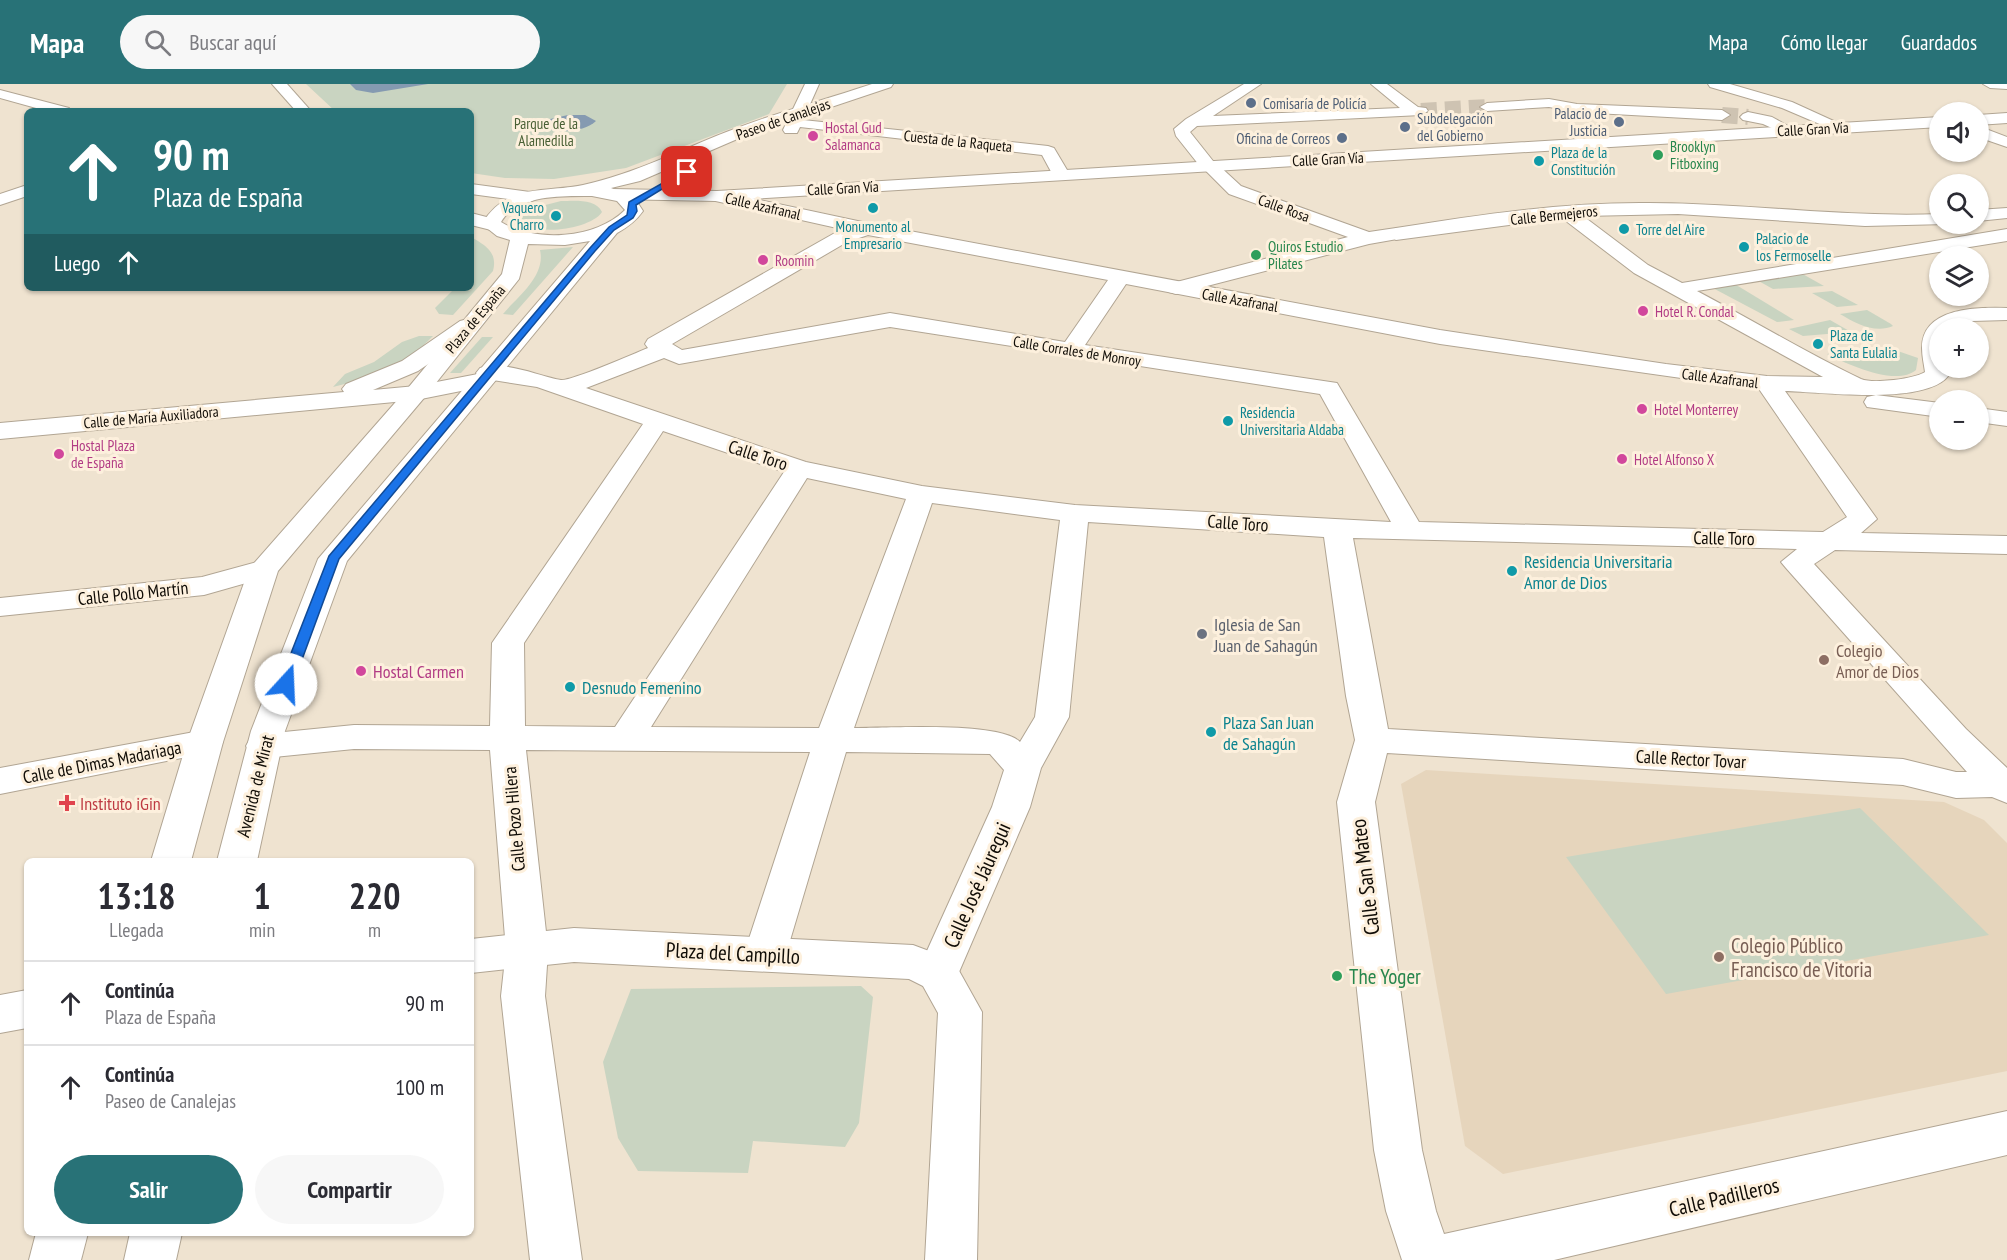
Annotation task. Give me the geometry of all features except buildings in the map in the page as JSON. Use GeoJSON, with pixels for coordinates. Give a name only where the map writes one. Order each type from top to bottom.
{"type":"FeatureCollection","features":[{"type":"Feature","properties":{"kind":"main road"},"geometry":{"type":"LineString","coordinates":[[279,84],[301,108]]}},
{"type":"Feature","properties":{"kind":"main road"},"geometry":{"type":"LineString","coordinates":[[799,117],[812,84]]}},
{"type":"Feature","properties":{"kind":"main road"},"geometry":{"type":"LineString","coordinates":[[1191,122],[1254,84]]}},
{"type":"Feature","properties":{"kind":"main road"},"geometry":{"type":"LineString","coordinates":[[1191,122],[1418,111],[1378,84]]}},
{"type":"Feature","properties":{"kind":"main road"},"geometry":{"type":"LineString","coordinates":[[1715,84],[1787,105],[1841,128]]}},
{"type":"Feature","properties":{"kind":"main road"},"geometry":{"type":"LineString","coordinates":[[1990,84],[2007,85]]}},
{"type":"Feature","properties":{"kind":"main road","name":"Paseo de Canalejas"},"geometry":{"type":"LineString","coordinates":[[580,191],[634,177],[892,86]]}},
{"type":"Feature","properties":{"kind":"main road","name":"Paseo de Canalejas"},"geometry":{"type":"LineString","coordinates":[[750,147],[821,105],[892,86]]}},
{"type":"Feature","properties":{"kind":"main road"},"geometry":{"type":"LineString","coordinates":[[1534,89],[1527,90],[1549,103]]}},
{"type":"Feature","properties":{"kind":"main road"},"geometry":{"type":"LineString","coordinates":[[0,94],[53,108]]}},
{"type":"Feature","properties":{"kind":"main road"},"geometry":{"type":"LineString","coordinates":[[1487,107],[1549,103],[1585,109],[1722,115]]}},
{"type":"Feature","properties":{"kind":"main road","name":"Cuesta de la Raqueta"},"geometry":{"type":"LineString","coordinates":[[799,117],[1048,151],[1061,175]]}},
{"type":"Feature","properties":{"kind":"main road"},"geometry":{"type":"LineString","coordinates":[[1748,117],[1767,120],[1789,131]]}},
{"type":"Feature","properties":{"kind":"main road"},"geometry":{"type":"LineString","coordinates":[[1989,119],[2007,118]]}},
{"type":"Feature","properties":{"kind":"main road","name":"Calle Rosa"},"geometry":{"type":"LineString","coordinates":[[1191,122],[1182,129],[1182,133],[1209,166],[1235,190],[1368,238]]}},
{"type":"Feature","properties":{"kind":"main road","name":"Calle Gran Vía"},"geometry":{"type":"LineString","coordinates":[[633,207],[717,196],[1929,123]]}},
{"type":"Feature","properties":{"kind":"main road"},"geometry":{"type":"LineString","coordinates":[[1989,136],[2007,142]]}},
{"type":"Feature","properties":{"kind":"main road"},"geometry":{"type":"LineString","coordinates":[[474,220],[491,224],[500,233],[520,238],[566,239],[611,228],[623,222],[633,207],[651,193],[687,172],[709,164]]}},
{"type":"Feature","properties":{"kind":"main road","name":"Calle Gran Vía"},"geometry":{"type":"LineString","coordinates":[[683,183],[717,196]]}},
{"type":"Feature","properties":{"kind":"main road"},"geometry":{"type":"LineString","coordinates":[[474,189],[530,197],[580,191],[612,194],[633,207]]}},
{"type":"Feature","properties":{"kind":"main road"},"geometry":{"type":"LineString","coordinates":[[0,200],[24,191]]}},
{"type":"Feature","properties":{"kind":"main road","name":"Calle Gran Vía"},"geometry":{"type":"LineString","coordinates":[[612,194],[717,196]]}},
{"type":"Feature","properties":{"kind":"main road","name":"Calle Azafranal"},"geometry":{"type":"LineString","coordinates":[[717,196],[867,229],[1440,337],[1666,371],[1767,383]]}},
{"type":"Feature","properties":{"kind":"main road"},"geometry":{"type":"LineString","coordinates":[[491,224],[494,215],[501,210],[530,197]]}},
{"type":"Feature","properties":{"kind":"main road","name":"Calle Bermejeros"},"geometry":{"type":"LineString","coordinates":[[1176,288],[1368,238],[1566,212],[1640,208],[1883,221],[1929,220]]}},
{"type":"Feature","properties":{"kind":"main road"},"geometry":{"type":"LineString","coordinates":[[1566,212],[1641,269],[1828,371],[1875,387]]}},
{"type":"Feature","properties":{"kind":"main road"},"geometry":{"type":"LineString","coordinates":[[1989,215],[2007,213]]}},
{"type":"Feature","properties":{"kind":"main road"},"geometry":{"type":"LineString","coordinates":[[485,377],[611,228]]}},
{"type":"Feature","properties":{"kind":"main road"},"geometry":{"type":"LineString","coordinates":[[666,349],[656,344],[840,238],[867,229]]}},
{"type":"Feature","properties":{"kind":"main road"},"geometry":{"type":"LineString","coordinates":[[1680,291],[1692,286],[2007,236]]}},
{"type":"Feature","properties":{"kind":"main road","name":"Plaza de España"},"geometry":{"type":"LineString","coordinates":[[416,393],[468,326],[512,275],[520,238]]}},
{"type":"Feature","properties":{"kind":"main road"},"geometry":{"type":"LineString","coordinates":[[1071,350],[1120,278]]}},
{"type":"Feature","properties":{"kind":"main road"},"geometry":{"type":"LineString","coordinates":[[1956,318],[2007,314]]}},
{"type":"Feature","properties":{"kind":"main road","name":"Calle Corrales de Monroy"},"geometry":{"type":"LineString","coordinates":[[666,349],[679,357],[890,320],[1071,350],[1329,388],[1410,531]]}},
{"type":"Feature","properties":{"kind":"main road","name":"Calle de María Auxiliadora"},"geometry":{"type":"LineString","coordinates":[[303,404],[388,376],[410,366],[468,326]]}},
{"type":"Feature","properties":{"kind":"main road"},"geometry":{"type":"LineString","coordinates":[[1758,333],[1786,364],[1767,383]]}},
{"type":"Feature","properties":{"kind":"main road"},"geometry":{"type":"LineString","coordinates":[[565,388],[666,349]]}},
{"type":"Feature","properties":{"kind":"main road","name":"Calle Toro"},"geometry":{"type":"LineString","coordinates":[[485,377],[521,376],[565,388],[800,469],[922,494],[1075,513],[1336,530],[2007,545]]}},
{"type":"Feature","properties":{"kind":"main road","name":"Calle de María Auxiliadora"},"geometry":{"type":"LineString","coordinates":[[0,431],[416,393],[485,377]]}},
{"type":"Feature","properties":{"kind":"main road","name":"Avenida de Mirat"},"geometry":{"type":"LineString","coordinates":[[238,858],[264,746],[333,559],[485,377]]}},
{"type":"Feature","properties":{"kind":"main road"},"geometry":{"type":"LineString","coordinates":[[1767,383],[1907,387],[1930,378]]}},
{"type":"Feature","properties":{"kind":"main road"},"geometry":{"type":"LineString","coordinates":[[1767,383],[1863,519],[1796,562],[1954,737],[2005,786]]}},
{"type":"Feature","properties":{"kind":"main road"},"geometry":{"type":"LineString","coordinates":[[1817,384],[1825,395],[1929,409]]}},
{"type":"Feature","properties":{"kind":"main road"},"geometry":{"type":"LineString","coordinates":[[172,858],[205,742],[264,569],[416,393]]}},
{"type":"Feature","properties":{"kind":"main road","name":"Calle de María Auxiliadora"},"geometry":{"type":"LineString","coordinates":[[328,402],[361,412],[370,418],[382,433]]}},
{"type":"Feature","properties":{"kind":"main road"},"geometry":{"type":"LineString","coordinates":[[1989,417],[2007,419]]}},
{"type":"Feature","properties":{"kind":"main road","name":"Calle Pozo Hilera"},"geometry":{"type":"LineString","coordinates":[[556,1260],[523,996],[527,950],[507,739],[508,643],[657,421]]}},
{"type":"Feature","properties":{"kind":"main road"},"geometry":{"type":"LineString","coordinates":[[626,738],[800,469]]}},
{"type":"Feature","properties":{"kind":"main road"},"geometry":{"type":"LineString","coordinates":[[765,954],[833,740],[922,494]]}},
{"type":"Feature","properties":{"kind":"main road","name":"Calle José Jáuregui"},"geometry":{"type":"LineString","coordinates":[[938,974],[1011,807],[1023,768],[1052,717],[1075,513]]}},
{"type":"Feature","properties":{"kind":"main road","name":"Calle San Mateo"},"geometry":{"type":"LineString","coordinates":[[1336,530],[1363,696],[1373,740],[1356,802],[1398,1150],[1411,1211],[1428,1260]]}},
{"type":"Feature","properties":{"kind":"main road","name":"Calle Pollo Martín"},"geometry":{"type":"LineString","coordinates":[[0,607],[204,586],[264,569]]}},
{"type":"Feature","properties":{"kind":"main road"},"geometry":{"type":"LineString","coordinates":[[264,746],[354,737],[985,741],[1002,745],[1023,768]]}},
{"type":"Feature","properties":{"kind":"main road","name":"Calle Rector Tovar"},"geometry":{"type":"LineString","coordinates":[[1373,740],[1903,772],[1956,785],[2005,786]]}},
{"type":"Feature","properties":{"kind":"main road","name":"Calle de Dimas Madariaga"},"geometry":{"type":"LineString","coordinates":[[0,781],[205,742]]}},
{"type":"Feature","properties":{"kind":"main road","name":"Plaza del Campillo"},"geometry":{"type":"LineString","coordinates":[[474,956],[574,945],[913,962],[938,974]]}},
{"type":"Feature","properties":{"kind":"main road"},"geometry":{"type":"LineString","coordinates":[[938,974],[960,1012],[951,1260]]}},
{"type":"Feature","properties":{"kind":"main road"},"geometry":{"type":"LineString","coordinates":[[0,1014],[24,1009]]}},
{"type":"Feature","properties":{"kind":"main road","name":"Calle Padilleros"},"geometry":{"type":"LineString","coordinates":[[1442,1260],[2007,1133]]}},
{"type":"Feature","properties":{"kind":"main road"},"geometry":{"type":"LineString","coordinates":[[55,1260],[61,1236]]}},
{"type":"Feature","properties":{"kind":"main road"},"geometry":{"type":"LineString","coordinates":[[150,1260],[155,1236]]}},
{"type":"Feature","properties":{"kind":"shaded area","name":"Colegio Público Francisco de Vitoria"},"geometry":{"type":"Polygon","coordinates":[[[1426,770],[1944,802],[1984,820],[2007,843],[2007,1071],[1503,1174],[1465,1146],[1401,784],[1426,770]]]}},
{"type":"Feature","properties":{"kind":"green space","name":"Parque de la Alamedilla"},"geometry":{"type":"Polygon","coordinates":[[[306,84],[787,84],[769,114],[626,168],[554,179],[505,178],[474,173],[474,108],[332,108],[306,84]]]}},
{"type":"Feature","properties":{"kind":"green space"},"geometry":{"type":"Polygon","coordinates":[[[561,201],[590,202],[602,212],[586,223],[561,229],[536,228],[519,220],[526,210],[561,201]]]}},
{"type":"Feature","properties":{"kind":"green space"},"geometry":{"type":"Polygon","coordinates":[[[474,239],[485,246],[494,259],[493,271],[453,315],[439,314],[435,308],[452,291],[474,291],[474,239]]]}},
{"type":"Feature","properties":{"kind":"green space"},"geometry":{"type":"Polygon","coordinates":[[[573,247],[513,315],[503,314],[535,277],[541,259],[540,250],[573,247]]]}},
{"type":"Feature","properties":{"kind":"green space"},"geometry":{"type":"Polygon","coordinates":[[[1799,272],[1824,286],[1773,289],[1755,279],[1799,272]]]}},
{"type":"Feature","properties":{"kind":"green space"},"geometry":{"type":"Polygon","coordinates":[[[1733,283],[1794,320],[1777,322],[1709,286],[1733,283]]]}},
{"type":"Feature","properties":{"kind":"green space"},"geometry":{"type":"Polygon","coordinates":[[[1832,291],[1858,305],[1837,307],[1812,293],[1832,291]]]}},
{"type":"Feature","properties":{"kind":"green space"},"geometry":{"type":"Polygon","coordinates":[[[1867,310],[1893,326],[1872,328],[1840,314],[1867,310]]]}},
{"type":"Feature","properties":{"kind":"green space"},"geometry":{"type":"Polygon","coordinates":[[[1830,320],[1851,332],[1803,336],[1789,329],[1830,320]]]}},
{"type":"Feature","properties":{"kind":"green space"},"geometry":{"type":"Polygon","coordinates":[[[419,336],[433,336],[410,356],[388,369],[333,387],[345,374],[374,362],[402,342],[419,336]]]}},
{"type":"Feature","properties":{"kind":"green space"},"geometry":{"type":"Polygon","coordinates":[[[482,337],[493,337],[461,373],[450,373],[482,337]]]}},
{"type":"Feature","properties":{"kind":"green space"},"geometry":{"type":"Polygon","coordinates":[[[1889,348],[1918,358],[1916,370],[1907,375],[1884,375],[1859,368],[1827,354],[1889,348]]]}},
{"type":"Feature","properties":{"kind":"green space"},"geometry":{"type":"Polygon","coordinates":[[[1860,808],[1989,935],[1666,994],[1566,857],[1860,808]]]}},
{"type":"Feature","properties":{"kind":"green space"},"geometry":{"type":"Polygon","coordinates":[[[861,986],[873,997],[859,1123],[845,1147],[753,1141],[748,1173],[638,1171],[618,1138],[603,1062],[631,989],[861,986]]]}},
{"type":"Feature","properties":{"kind":"water"},"geometry":{"type":"Polygon","coordinates":[[[350,84],[428,84],[373,93],[356,90],[350,84]]]}},
{"type":"Feature","properties":{"kind":"water"},"geometry":{"type":"Polygon","coordinates":[[[568,115],[585,115],[596,121],[585,128],[569,131],[554,130],[541,125],[546,120],[568,115]]]}},
{"type":"Feature","properties":{"kind":"tunnel"},"geometry":{"type":"LineString","coordinates":[[1421,111],[1487,107]]}},
{"type":"Feature","properties":{"kind":"tunnel"},"geometry":{"type":"LineString","coordinates":[[1722,115],[1748,117]]}},
{"type":"Feature","properties":{"kind":"place","name":"Comisaría de Policía"},"geometry":{"type":"Point","coordinates":[1251,103]}},
{"type":"Feature","properties":{"kind":"place","name":"Palacio de Justicia"},"geometry":{"type":"Point","coordinates":[1619,122]}},
{"type":"Feature","properties":{"kind":"place","name":"Subdelegación del Gobierno"},"geometry":{"type":"Point","coordinates":[1405,127]}},
{"type":"Feature","properties":{"kind":"place","name":"Hostal Gud Salamanca"},"geometry":{"type":"Point","coordinates":[813,136]}},
{"type":"Feature","properties":{"kind":"place","name":"Oficina de Correos"},"geometry":{"type":"Point","coordinates":[1342,138]}},
{"type":"Feature","properties":{"kind":"place","name":"Brooklyn Fitboxing"},"geometry":{"type":"Point","coordinates":[1658,155]}},
{"type":"Feature","properties":{"kind":"place","name":"Plaza de la Constitución"},"geometry":{"type":"Point","coordinates":[1539,161]}},
{"type":"Feature","properties":{"kind":"place","name":"Monumento al Empresario"},"geometry":{"type":"Point","coordinates":[873,208]}},
{"type":"Feature","properties":{"kind":"place","name":"Vaquero Charro"},"geometry":{"type":"Point","coordinates":[556,216]}},
{"type":"Feature","properties":{"kind":"place","name":"Torre del Aire"},"geometry":{"type":"Point","coordinates":[1624,229]}},
{"type":"Feature","properties":{"kind":"place","name":"Palacio de los Fermoselle"},"geometry":{"type":"Point","coordinates":[1744,247]}},
{"type":"Feature","properties":{"kind":"place","name":"Quiros Estudio Pilates"},"geometry":{"type":"Point","coordinates":[1256,255]}},
{"type":"Feature","properties":{"kind":"place","name":"Roomin"},"geometry":{"type":"Point","coordinates":[763,260]}},
{"type":"Feature","properties":{"kind":"place","name":"Hotel R. Condal"},"geometry":{"type":"Point","coordinates":[1643,311]}},
{"type":"Feature","properties":{"kind":"place","name":"Plaza de Santa Eulalia"},"geometry":{"type":"Point","coordinates":[1818,344]}},
{"type":"Feature","properties":{"kind":"place","name":"Hotel Monterrey"},"geometry":{"type":"Point","coordinates":[1642,409]}},
{"type":"Feature","properties":{"kind":"place","name":"Residencia Universitaria Aldaba"},"geometry":{"type":"Point","coordinates":[1228,421]}},
{"type":"Feature","properties":{"kind":"place","name":"Hostal Plaza de España"},"geometry":{"type":"Point","coordinates":[59,454]}},
{"type":"Feature","properties":{"kind":"place","name":"Hotel Alfonso X"},"geometry":{"type":"Point","coordinates":[1622,459]}},
{"type":"Feature","properties":{"kind":"place","name":"Residencia Universitaria Amor de Dios"},"geometry":{"type":"Point","coordinates":[1512,571]}},
{"type":"Feature","properties":{"kind":"place","name":"Iglesia de San Juan de Sahagún"},"geometry":{"type":"Point","coordinates":[1202,634]}},
{"type":"Feature","properties":{"kind":"place","name":"Colegio Amor de Dios"},"geometry":{"type":"Point","coordinates":[1824,660]}},
{"type":"Feature","properties":{"kind":"place","name":"Hostal Carmen"},"geometry":{"type":"Point","coordinates":[361,671]}},
{"type":"Feature","properties":{"kind":"place","name":"Desnudo Femenino"},"geometry":{"type":"Point","coordinates":[570,687]}},
{"type":"Feature","properties":{"kind":"place","name":"Plaza San Juan de Sahagún"},"geometry":{"type":"Point","coordinates":[1211,732]}},
{"type":"Feature","properties":{"kind":"place","name":"Instituto iGin"},"geometry":{"type":"Point","coordinates":[67,803]}},
{"type":"Feature","properties":{"kind":"place","name":"Colegio Público Francisco de Vitoria"},"geometry":{"type":"Point","coordinates":[1719,957]}},
{"type":"Feature","properties":{"kind":"place","name":"The Yoger"},"geometry":{"type":"Point","coordinates":[1337,976]}},
{"type":"Feature","properties":{"kind":"route"},"geometry":{"type":"LineString","coordinates":[[286,684],[333,559],[592,249],[611,228],[630,217],[634,211],[632,204],[687,172]]}}]}
